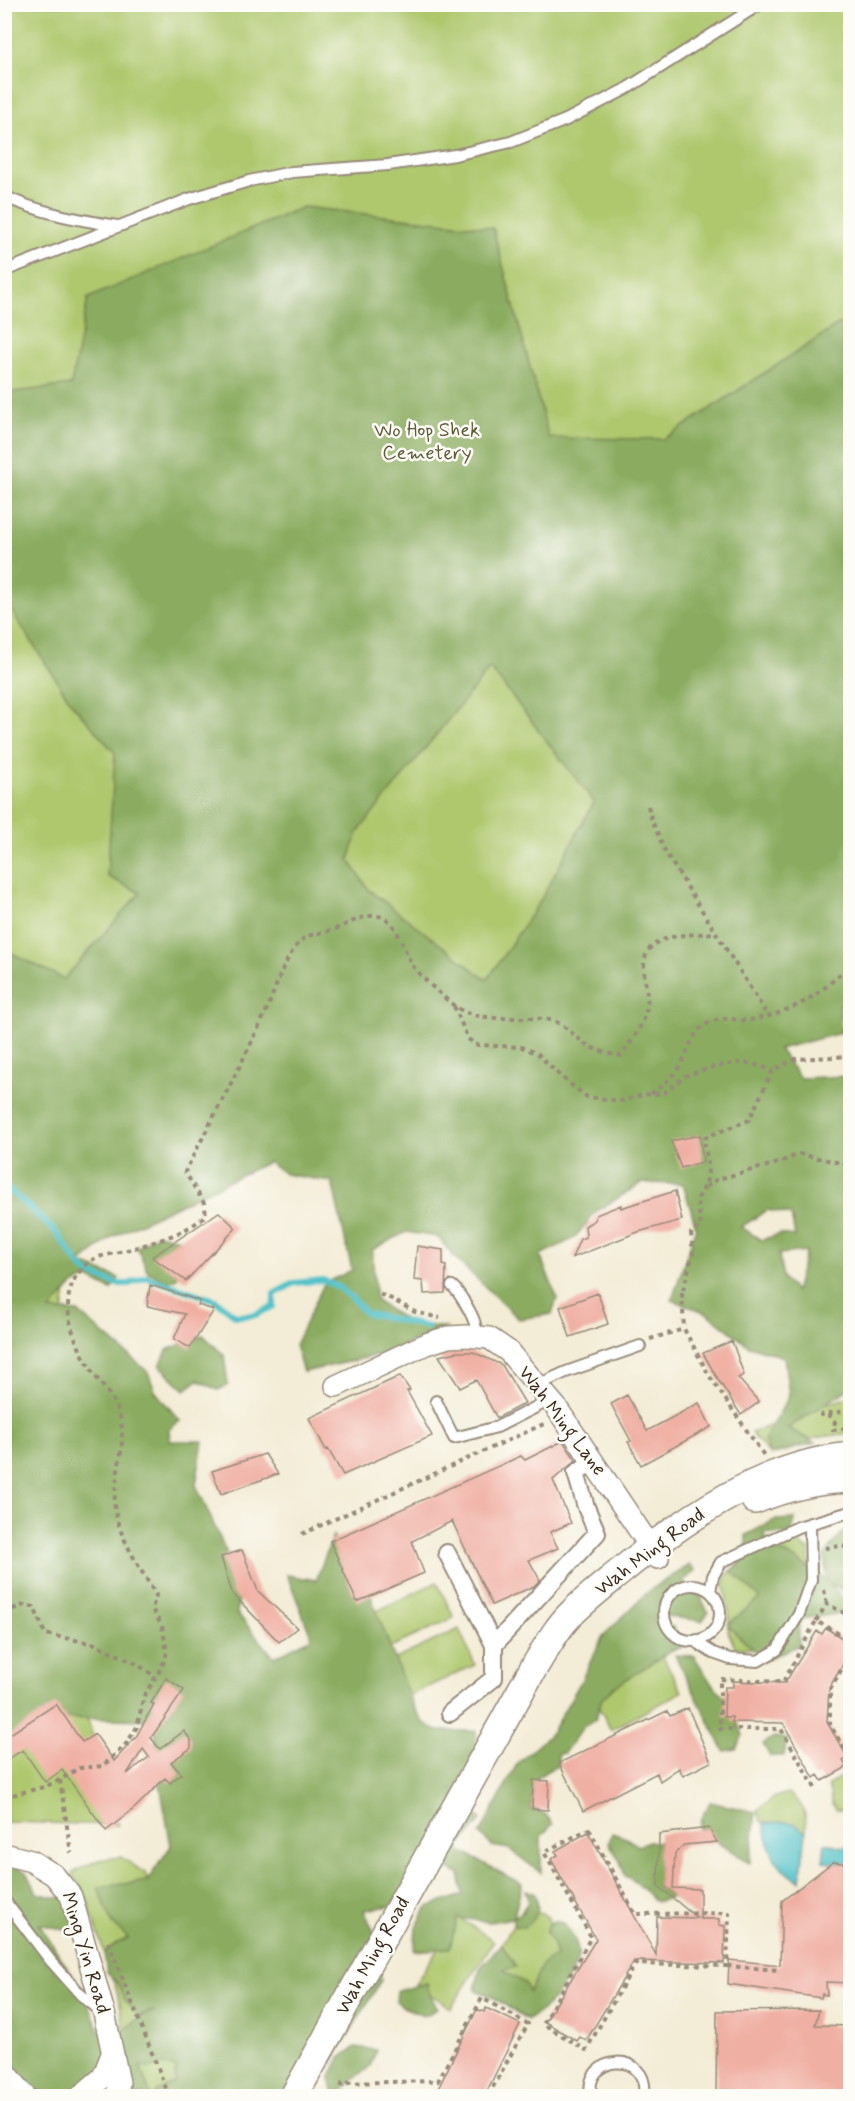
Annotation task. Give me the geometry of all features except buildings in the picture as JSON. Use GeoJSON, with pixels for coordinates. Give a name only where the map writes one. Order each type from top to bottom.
{"type":"FeatureCollection","features":[{"type":"Feature","properties":{"kind":"street","name":"Wah Ming Lane"},"geometry":{"type":"LineString","coordinates":[[336,1386],[426,1344],[448,1337],[489,1338],[508,1351],[544,1393],[655,1553]]}},
{"type":"Feature","properties":{"kind":"street","name":"Wah Ming Road"},"geometry":{"type":"LineString","coordinates":[[294,2097],[505,1720],[549,1658],[579,1624],[705,1509],[747,1486],[789,1469],[850,1456]]}},
{"type":"Feature","properties":{"kind":"street"},"geometry":{"type":"LineString","coordinates":[[494,1645],[597,1533],[576,1473],[593,1461]]}},
{"type":"Feature","properties":{"kind":"street","name":"Wah Ming Road"},"geometry":{"type":"LineString","coordinates":[[655,1553],[738,1507],[763,1497],[834,1480],[850,1479]]}},
{"type":"Feature","properties":{"kind":"street"},"geometry":{"type":"LineString","coordinates":[[447,1553],[494,1645],[494,1678],[450,1713]]}},
{"type":"Feature","properties":{"kind":"street","name":"Ming Yin Road"},"geometry":{"type":"LineString","coordinates":[[4,1854],[31,1861],[54,1875],[71,1896],[104,2013],[119,2082],[117,2097]]}},
{"type":"Feature","properties":{"kind":"street"},"geometry":{"type":"LineString","coordinates":[[81,2097],[103,2077],[112,2054]]}},
{"type":"Feature","properties":{"kind":"street"},"geometry":{"type":"LineString","coordinates":[[4,2070],[26,2096]]}},
{"type":"Feature","properties":{"kind":"lane"},"geometry":{"type":"LineString","coordinates":[[4,270],[189,199],[260,179],[292,172],[388,165],[455,155],[512,142],[566,120],[627,89],[760,4]]}},
{"type":"Feature","properties":{"kind":"lane"},"geometry":{"type":"LineString","coordinates":[[4,196],[45,210],[118,227]]}},
{"type":"Feature","properties":{"kind":"lane"},"geometry":{"type":"LineString","coordinates":[[452,1286],[457,1289],[470,1311],[477,1336]]}},
{"type":"Feature","properties":{"kind":"lane"},"geometry":{"type":"LineString","coordinates":[[436,1401],[454,1438],[497,1427],[544,1393],[566,1372],[645,1343]]}},
{"type":"Feature","properties":{"kind":"lane"},"geometry":{"type":"LineString","coordinates":[[710,1591],[713,1576],[721,1562],[798,1527],[850,1512]]}},
{"type":"Feature","properties":{"kind":"lane"},"geometry":{"type":"LineString","coordinates":[[697,1640],[699,1644],[713,1653],[730,1659],[758,1661],[777,1650],[799,1614],[811,1580],[810,1523]]}},
{"type":"Feature","properties":{"kind":"lane"},"geometry":{"type":"LineString","coordinates":[[694,1585],[710,1591],[720,1607],[717,1626],[711,1633],[697,1640],[685,1640],[676,1636],[669,1629],[664,1612],[670,1595],[685,1586],[694,1585]]}},
{"type":"Feature","properties":{"kind":"lane"},"geometry":{"type":"LineString","coordinates":[[4,1900],[50,1960],[81,1995],[104,2013]]}},
{"type":"Feature","properties":{"kind":"lane"},"geometry":{"type":"LineString","coordinates":[[591,2097],[590,2085],[598,2070],[613,2062],[630,2065],[643,2078],[644,2097]]}},
{"type":"Feature","properties":{"kind":"path"},"geometry":{"type":"LineString","coordinates":[[648,806],[666,853],[768,1016]]}},
{"type":"Feature","properties":{"kind":"path"},"geometry":{"type":"LineString","coordinates":[[4,1797],[44,1787],[79,1768],[103,1766],[127,1743],[137,1727],[144,1696],[162,1668],[167,1652],[162,1626],[152,1610],[156,1595],[132,1554],[115,1509],[122,1428],[119,1412],[90,1367],[78,1342],[67,1307],[67,1297],[71,1283],[79,1272],[97,1256],[124,1251],[172,1234],[195,1224],[206,1214],[204,1203],[185,1172],[263,1017],[282,970],[300,942],[312,934],[336,929],[357,919],[373,916],[386,919],[395,929],[414,968],[454,1006],[471,1014],[491,1017],[551,1020],[564,1026],[590,1047],[621,1056],[636,1035],[647,1005],[643,963],[649,949],[661,939],[717,933]]}},
{"type":"Feature","properties":{"kind":"path"},"geometry":{"type":"LineString","coordinates":[[650,1094],[669,1082],[682,1063],[694,1037],[706,1024],[725,1018],[748,1020],[768,1016],[800,1004],[818,993],[850,965]]}},
{"type":"Feature","properties":{"kind":"path"},"geometry":{"type":"LineString","coordinates":[[454,1006],[468,1039],[477,1045],[522,1047],[538,1054],[560,1076],[587,1097],[622,1101],[664,1093],[685,1076],[716,1066],[744,1062],[773,1070]]}},
{"type":"Feature","properties":{"kind":"path"},"geometry":{"type":"LineString","coordinates":[[768,1461],[710,1377],[684,1329],[682,1292],[693,1252],[691,1233],[701,1227],[697,1199],[705,1188],[709,1176],[704,1138],[749,1120],[773,1070],[796,1059],[850,1056]]}},
{"type":"Feature","properties":{"kind":"path"},"geometry":{"type":"LineString","coordinates":[[705,1188],[718,1179],[799,1155],[850,1165]]}},
{"type":"Feature","properties":{"kind":"path"},"geometry":{"type":"LineString","coordinates":[[645,1343],[684,1329]]}},
{"type":"Feature","properties":{"kind":"path"},"geometry":{"type":"LineString","coordinates":[[850,1409],[842,1413],[833,1412],[821,1415],[830,1416],[835,1422],[833,1430],[850,1428]]}},
{"type":"Feature","properties":{"kind":"path"},"geometry":{"type":"LineString","coordinates":[[302,1534],[546,1422]]}},
{"type":"Feature","properties":{"kind":"path"},"geometry":{"type":"LineString","coordinates":[[815,1788],[781,1729],[720,1730],[720,1679],[783,1682],[827,1604],[850,1616]]}},
{"type":"Feature","properties":{"kind":"path"},"geometry":{"type":"LineString","coordinates":[[4,1612],[24,1605],[34,1607],[45,1634],[95,1644],[135,1663],[156,1677]]}},
{"type":"Feature","properties":{"kind":"path"},"geometry":{"type":"LineString","coordinates":[[816,1621],[850,1640]]}},
{"type":"Feature","properties":{"kind":"path"},"geometry":{"type":"LineString","coordinates":[[850,1654],[830,1690],[830,1725],[850,1758]]}},
{"type":"Feature","properties":{"kind":"path"},"geometry":{"type":"LineString","coordinates":[[60,1780],[71,1853]]}},
{"type":"Feature","properties":{"kind":"path"},"geometry":{"type":"LineString","coordinates":[[727,1966],[729,1914],[635,1914],[589,1829],[544,1851],[591,1937],[543,2024],[586,2050],[635,1964],[727,1966],[779,1971]]}},
{"type":"Feature","properties":{"kind":"path"},"geometry":{"type":"LineString","coordinates":[[108,1942],[170,2097]]}},
{"type":"Feature","properties":{"kind":"path"},"geometry":{"type":"LineString","coordinates":[[342,2097],[342,2083],[438,2081],[482,1998],[528,2024],[488,2097]]}},
{"type":"Feature","properties":{"kind":"green space","name":"Wo Hop Shek Cemetery"},"geometry":{"type":"Polygon","coordinates":[[[5,5],[850,5],[850,634],[602,950],[142,1106],[68,1275],[34,1531],[118,1825],[5,1822],[5,5]]]}},
{"type":"Feature","properties":{"kind":"green space"},"geometry":{"type":"Polygon","coordinates":[[[303,207],[493,228],[549,438],[664,439],[850,317],[850,1004],[840,1004],[841,1033],[779,1049],[800,1078],[850,1076],[850,1388],[788,1428],[815,1443],[770,1455],[764,1440],[789,1396],[784,1357],[749,1346],[707,1313],[672,1300],[696,1227],[683,1184],[642,1183],[595,1212],[575,1238],[540,1255],[557,1298],[552,1314],[519,1319],[453,1256],[438,1237],[406,1232],[372,1250],[376,1301],[408,1322],[446,1328],[383,1354],[303,1372],[295,1345],[324,1284],[352,1270],[332,1182],[285,1174],[268,1162],[112,1237],[80,1263],[119,1278],[111,1290],[88,1278],[73,1285],[50,1310],[78,1312],[148,1372],[155,1391],[180,1421],[169,1429],[170,1441],[203,1441],[196,1485],[232,1565],[240,1589],[237,1613],[274,1657],[312,1638],[287,1575],[316,1580],[333,1536],[371,1597],[412,1704],[422,1721],[437,1731],[476,1731],[475,1773],[462,1797],[481,1820],[457,1849],[522,1884],[514,1917],[525,1911],[528,1899],[525,1890],[535,1894],[537,1900],[537,1913],[525,1927],[513,1926],[513,1918],[490,1922],[457,1918],[450,1948],[414,1951],[416,1928],[427,1907],[463,1895],[459,1874],[426,1856],[403,1904],[364,1910],[376,1937],[381,1980],[330,2066],[286,2088],[280,2096],[208,2096],[199,2090],[197,2096],[155,2096],[157,2091],[175,2082],[176,2068],[163,2065],[151,2068],[140,2066],[151,2096],[103,2096],[100,2083],[82,2091],[64,2095],[46,2094],[27,2087],[5,2062],[5,1898],[12,1899],[5,1892],[5,1862],[27,1872],[37,1893],[53,1897],[75,1897],[86,1917],[66,1930],[39,1924],[84,1993],[101,2034],[119,2035],[140,2017],[154,2011],[138,2016],[125,2000],[119,1985],[107,1973],[104,1953],[128,1938],[112,1923],[98,1887],[147,1881],[171,1846],[157,1767],[155,1720],[55,1718],[5,1745],[4,1378],[9,1331],[4,1330],[5,950],[64,979],[140,893],[107,876],[115,753],[72,704],[13,613],[4,581],[5,393],[71,385],[88,298],[303,207]],[[490,668],[358,832],[349,860],[369,890],[487,980],[540,901],[594,802],[490,668]],[[767,1210],[741,1227],[761,1240],[780,1234],[795,1236],[791,1215],[767,1210]],[[806,1251],[779,1254],[783,1278],[795,1292],[806,1251]]]}},
{"type":"Feature","properties":{"kind":"green space"},"geometry":{"type":"Polygon","coordinates":[[[158,1234],[197,1243],[177,1278],[168,1282],[148,1272],[137,1247],[158,1234]]]}},
{"type":"Feature","properties":{"kind":"green space"},"geometry":{"type":"Polygon","coordinates":[[[203,1335],[224,1355],[228,1385],[218,1390],[198,1380],[185,1390],[160,1366],[167,1350],[203,1335]]]}},
{"type":"Feature","properties":{"kind":"green space"},"geometry":{"type":"Polygon","coordinates":[[[850,1397],[850,1433],[798,1442],[770,1455],[751,1433],[826,1404],[850,1397]]]}},
{"type":"Feature","properties":{"kind":"green space"},"geometry":{"type":"Polygon","coordinates":[[[795,1519],[791,1535],[764,1533],[770,1550],[787,1554],[827,1580],[824,1556],[850,1523],[850,1595],[829,1583],[850,1607],[850,1612],[799,1619],[799,1645],[764,1660],[727,1625],[760,1598],[732,1572],[747,1557],[746,1535],[775,1520],[795,1519]]]}},
{"type":"Feature","properties":{"kind":"green space"},"geometry":{"type":"Polygon","coordinates":[[[786,1541],[795,1542],[809,1550],[808,1606],[781,1650],[735,1648],[728,1631],[729,1614],[724,1584],[727,1575],[739,1562],[786,1541]]]}},
{"type":"Feature","properties":{"kind":"green space"},"geometry":{"type":"Polygon","coordinates":[[[690,1565],[695,1570],[683,1582],[701,1597],[708,1613],[702,1621],[658,1615],[658,1623],[673,1627],[682,1647],[672,1650],[614,1687],[602,1699],[595,1720],[583,1727],[564,1753],[558,1754],[558,1766],[543,1773],[535,1782],[532,1809],[545,1814],[553,1824],[541,1836],[541,1873],[509,1849],[492,1846],[480,1834],[517,1764],[551,1733],[579,1685],[603,1636],[650,1590],[690,1565]]]}},
{"type":"Feature","properties":{"kind":"green space"},"geometry":{"type":"Polygon","coordinates":[[[437,1582],[454,1618],[387,1649],[370,1614],[437,1582]]]}},
{"type":"Feature","properties":{"kind":"green space"},"geometry":{"type":"Polygon","coordinates":[[[459,1629],[475,1665],[408,1696],[391,1661],[459,1629]]]}},
{"type":"Feature","properties":{"kind":"green space"},"geometry":{"type":"Polygon","coordinates":[[[662,1655],[682,1692],[611,1730],[591,1692],[662,1655]]]}},
{"type":"Feature","properties":{"kind":"green space"},"geometry":{"type":"Polygon","coordinates":[[[675,1655],[694,1656],[711,1683],[725,1697],[743,1735],[736,1749],[724,1751],[675,1655]]]}},
{"type":"Feature","properties":{"kind":"green space"},"geometry":{"type":"Polygon","coordinates":[[[774,1737],[787,1739],[784,1756],[770,1756],[763,1744],[774,1737]]]}},
{"type":"Feature","properties":{"kind":"green space"},"geometry":{"type":"Polygon","coordinates":[[[850,1771],[850,1787],[844,1810],[837,1810],[832,1804],[828,1785],[850,1771]]]}},
{"type":"Feature","properties":{"kind":"green space"},"geometry":{"type":"Polygon","coordinates":[[[788,1793],[804,1810],[806,1833],[794,1823],[761,1822],[758,1810],[775,1797],[788,1793]]]}},
{"type":"Feature","properties":{"kind":"green space"},"geometry":{"type":"Polygon","coordinates":[[[710,1802],[756,1812],[750,1863],[717,1842],[709,1828],[699,1829],[701,1818],[710,1802]]]}},
{"type":"Feature","properties":{"kind":"green space"},"geometry":{"type":"Polygon","coordinates":[[[612,1833],[629,1839],[638,1846],[649,1842],[661,1842],[658,1886],[671,1898],[656,1902],[636,1882],[625,1876],[620,1861],[609,1843],[612,1833]]]}},
{"type":"Feature","properties":{"kind":"green space"},"geometry":{"type":"Polygon","coordinates":[[[121,1857],[145,1873],[175,1972],[279,2096],[137,2096],[119,1998],[88,1903],[72,1873],[98,1860],[121,1857]]]}},
{"type":"Feature","properties":{"kind":"green space"},"geometry":{"type":"Polygon","coordinates":[[[525,1906],[548,1917],[556,1957],[531,1995],[487,1968],[525,1906]]]}},
{"type":"Feature","properties":{"kind":"green space"},"geometry":{"type":"Polygon","coordinates":[[[458,1917],[494,1941],[451,2008],[415,1984],[458,1917]]]}},
{"type":"Feature","properties":{"kind":"green space"},"geometry":{"type":"Polygon","coordinates":[[[553,1921],[563,1923],[569,1930],[576,1943],[578,1957],[567,1980],[546,2007],[528,2020],[491,1996],[475,1990],[480,1968],[502,1944],[516,1967],[504,1970],[525,1983],[529,1992],[542,1964],[556,1956],[553,1944],[546,1933],[549,1924],[553,1921]]]}},
{"type":"Feature","properties":{"kind":"green space"},"geometry":{"type":"Polygon","coordinates":[[[427,1983],[437,2008],[426,2016],[403,2007],[396,2001],[397,1991],[427,1983]]]}},
{"type":"Feature","properties":{"kind":"green space"},"geometry":{"type":"Polygon","coordinates":[[[355,2047],[376,2050],[370,2067],[353,2079],[342,2092],[333,2091],[330,2078],[340,2058],[355,2047]]]}},
{"type":"Feature","properties":{"kind":"water"},"geometry":{"type":"Polygon","coordinates":[[[764,1823],[794,1823],[806,1833],[800,1881],[778,1863],[768,1842],[764,1823]]]}},
{"type":"Feature","properties":{"kind":"water"},"geometry":{"type":"Polygon","coordinates":[[[850,1842],[850,1863],[823,1861],[825,1843],[844,1847],[850,1842]]]}},
{"type":"Feature","properties":{"kind":"waterway"},"geometry":{"type":"LineString","coordinates":[[4,1185],[56,1232],[80,1266],[90,1274],[118,1284],[129,1284],[146,1277],[215,1300],[236,1316],[255,1315],[274,1306],[274,1294],[294,1283],[323,1280],[340,1288],[365,1313],[428,1327]]}}]}
